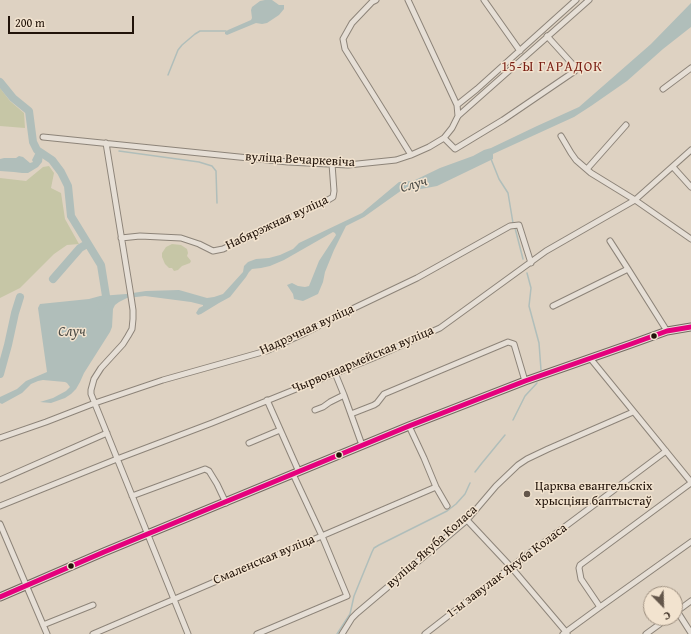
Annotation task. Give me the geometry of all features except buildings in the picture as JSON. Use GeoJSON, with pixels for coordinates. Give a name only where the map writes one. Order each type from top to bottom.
{"type":"FeatureCollection","features":[{"type":"Feature","properties":{"kind":"main road"},"geometry":{"type":"LineString","coordinates":[[0,597],[409,426],[525,381],[590,358],[667,331],[691,327]]}},
{"type":"Feature","properties":{"kind":"street"},"geometry":{"type":"LineString","coordinates":[[376,0],[372,2],[352,23],[343,39],[345,49],[411,155]]}},
{"type":"Feature","properties":{"kind":"street"},"geometry":{"type":"LineString","coordinates":[[408,0],[457,105],[458,116]]}},
{"type":"Feature","properties":{"kind":"street"},"geometry":{"type":"LineString","coordinates":[[484,0],[520,51]]}},
{"type":"Feature","properties":{"kind":"street"},"geometry":{"type":"LineString","coordinates":[[457,105],[478,89],[576,0]]}},
{"type":"Feature","properties":{"kind":"street"},"geometry":{"type":"LineString","coordinates":[[548,36],[576,68],[575,71],[503,120],[455,149],[444,138],[452,128],[458,116],[548,36],[589,0]]}},
{"type":"Feature","properties":{"kind":"street"},"geometry":{"type":"LineString","coordinates":[[663,89],[691,68]]}},
{"type":"Feature","properties":{"kind":"street"},"geometry":{"type":"LineString","coordinates":[[587,169],[626,125]]}},
{"type":"Feature","properties":{"kind":"street"},"geometry":{"type":"LineString","coordinates":[[561,136],[576,160],[597,177],[635,200],[691,239]]}},
{"type":"Feature","properties":{"kind":"street"},"geometry":{"type":"LineString","coordinates":[[43,137],[106,143],[132,301],[133,319],[132,329],[123,344],[101,368],[94,379],[91,394],[188,634]]}},
{"type":"Feature","properties":{"kind":"street","name":"вуліца Вечаркевіча"},"geometry":{"type":"LineString","coordinates":[[106,143],[288,162],[348,165],[396,160],[429,147],[444,138]]}},
{"type":"Feature","properties":{"kind":"street","name":"Чырвонаармейская вуліца"},"geometry":{"type":"LineString","coordinates":[[0,506],[212,423],[440,328],[546,251],[635,200],[691,150]]}},
{"type":"Feature","properties":{"kind":"street","name":"Набярэжная вуліца"},"geometry":{"type":"LineString","coordinates":[[121,238],[140,236],[181,238],[199,244],[213,252],[223,249],[333,197],[332,164]]}},
{"type":"Feature","properties":{"kind":"street"},"geometry":{"type":"LineString","coordinates":[[673,166],[691,187]]}},
{"type":"Feature","properties":{"kind":"street","name":"Надрэчная вуліца"},"geometry":{"type":"LineString","coordinates":[[0,438],[94,403],[163,380],[266,351],[417,278],[510,226],[519,224],[530,263]]}},
{"type":"Feature","properties":{"kind":"street"},"geometry":{"type":"LineString","coordinates":[[610,241],[667,331]]}},
{"type":"Feature","properties":{"kind":"street"},"geometry":{"type":"LineString","coordinates":[[553,306],[628,269]]}},
{"type":"Feature","properties":{"kind":"street"},"geometry":{"type":"LineString","coordinates":[[351,414],[377,403],[384,394],[508,342],[514,344],[525,381]]}},
{"type":"Feature","properties":{"kind":"street"},"geometry":{"type":"LineString","coordinates":[[590,358],[691,482],[580,565],[579,568],[581,579],[600,607]]}},
{"type":"Feature","properties":{"kind":"street"},"geometry":{"type":"LineString","coordinates":[[335,373],[362,445]]}},
{"type":"Feature","properties":{"kind":"street"},"geometry":{"type":"LineString","coordinates":[[315,410],[344,395]]}},
{"type":"Feature","properties":{"kind":"street"},"geometry":{"type":"LineString","coordinates":[[257,634],[347,596],[267,400]]}},
{"type":"Feature","properties":{"kind":"street","name":"вуліца Якуба Коласа"},"geometry":{"type":"LineString","coordinates":[[342,634],[356,613],[466,520],[496,486],[526,459],[633,412]]}},
{"type":"Feature","properties":{"kind":"street"},"geometry":{"type":"LineString","coordinates":[[409,426],[446,506]]}},
{"type":"Feature","properties":{"kind":"street"},"geometry":{"type":"LineString","coordinates":[[249,443],[280,430]]}},
{"type":"Feature","properties":{"kind":"street"},"geometry":{"type":"LineString","coordinates":[[0,480],[107,433]]}},
{"type":"Feature","properties":{"kind":"street","name":"1-ы завулак Якуба Коласа"},"geometry":{"type":"LineString","coordinates":[[425,634],[511,567],[666,451]]}},
{"type":"Feature","properties":{"kind":"street"},"geometry":{"type":"LineString","coordinates":[[132,496],[205,469],[217,484],[226,503]]}},
{"type":"Feature","properties":{"kind":"street","name":"Смаленская вуліца"},"geometry":{"type":"LineString","coordinates":[[93,634],[220,578],[436,487]]}},
{"type":"Feature","properties":{"kind":"street"},"geometry":{"type":"LineString","coordinates":[[466,520],[511,567],[566,633],[691,542]]}},
{"type":"Feature","properties":{"kind":"street"},"geometry":{"type":"LineString","coordinates":[[0,524],[47,634]]}},
{"type":"Feature","properties":{"kind":"street"},"geometry":{"type":"LineString","coordinates":[[43,625],[93,605]]}},
{"type":"Feature","properties":{"kind":"street"},"geometry":{"type":"LineString","coordinates":[[683,622],[691,633]]}},
{"type":"Feature","properties":{"kind":"street"},"geometry":{"type":"LineString","coordinates":[[646,634],[657,626]]}},
{"type":"Feature","properties":{"kind":"green space"},"geometry":{"type":"Polygon","coordinates":[[[0,88],[10,101],[24,113],[25,128],[0,126],[0,88]]]}},
{"type":"Feature","properties":{"kind":"green space"},"geometry":{"type":"Polygon","coordinates":[[[49,166],[54,173],[51,188],[61,193],[65,219],[79,244],[67,245],[54,254],[20,288],[0,298],[0,178],[26,181],[43,167],[49,166]]]}},
{"type":"Feature","properties":{"kind":"green space"},"geometry":{"type":"Polygon","coordinates":[[[172,244],[181,245],[187,249],[187,256],[191,261],[190,263],[174,271],[165,264],[162,257],[162,253],[166,247],[172,244]]]}},
{"type":"Feature","properties":{"kind":"water"},"geometry":{"type":"Polygon","coordinates":[[[272,0],[279,5],[284,5],[284,9],[279,15],[267,23],[256,23],[227,35],[225,34],[228,30],[251,20],[252,7],[260,1],[272,0]]]}},
{"type":"Feature","properties":{"kind":"water","name":"Случ"},"geometry":{"type":"Polygon","coordinates":[[[691,3],[691,27],[663,49],[627,81],[574,117],[493,154],[493,159],[437,186],[410,191],[402,190],[364,217],[346,226],[334,250],[318,294],[303,301],[294,299],[293,294],[287,285],[292,283],[298,286],[309,286],[319,261],[336,235],[333,232],[284,260],[270,266],[252,269],[230,297],[198,315],[196,313],[203,305],[191,302],[145,296],[127,298],[119,302],[113,309],[112,327],[110,332],[84,373],[76,389],[71,394],[51,403],[40,402],[53,398],[70,387],[65,382],[43,380],[31,384],[22,393],[2,404],[0,403],[0,397],[17,389],[26,381],[47,372],[38,308],[40,304],[146,291],[179,290],[207,298],[223,294],[243,272],[244,266],[248,262],[256,259],[280,255],[293,249],[299,243],[362,213],[399,182],[413,181],[440,168],[473,156],[579,107],[651,44],[691,3]]]}},
{"type":"Feature","properties":{"kind":"water"},"geometry":{"type":"Polygon","coordinates":[[[37,150],[43,154],[42,162],[38,167],[28,173],[0,171],[0,159],[16,158],[19,156],[23,157],[30,163],[33,162],[32,160],[37,150]]]}},
{"type":"Feature","properties":{"kind":"waterway"},"geometry":{"type":"LineString","coordinates":[[168,75],[178,50],[195,34],[200,31],[226,31]]}},
{"type":"Feature","properties":{"kind":"waterway","name":"Случ"},"geometry":{"type":"LineString","coordinates":[[0,82],[13,98],[29,111],[33,142],[37,150],[52,160],[61,172],[68,186],[71,216],[101,265],[106,296],[101,306]]}},
{"type":"Feature","properties":{"kind":"waterway"},"geometry":{"type":"LineString","coordinates":[[119,151],[199,162],[212,166],[216,171],[217,203]]}},
{"type":"Feature","properties":{"kind":"waterway"},"geometry":{"type":"LineString","coordinates":[[491,159],[499,179],[508,193],[513,223]]}},
{"type":"Feature","properties":{"kind":"waterway"},"geometry":{"type":"LineString","coordinates":[[515,228],[523,259]]}},
{"type":"Feature","properties":{"kind":"waterway"},"geometry":{"type":"LineString","coordinates":[[53,279],[80,248],[87,244]]}},
{"type":"Feature","properties":{"kind":"waterway"},"geometry":{"type":"LineString","coordinates":[[527,273],[531,288],[529,306],[539,343],[541,370]]}},
{"type":"Feature","properties":{"kind":"waterway"},"geometry":{"type":"LineString","coordinates":[[0,374],[20,297]]}},
{"type":"Feature","properties":{"kind":"waterway"},"geometry":{"type":"LineString","coordinates":[[513,420],[525,396],[537,383]]}},
{"type":"Feature","properties":{"kind":"waterway"},"geometry":{"type":"LineString","coordinates":[[475,472],[505,435]]}},
{"type":"Feature","properties":{"kind":"waterway"},"geometry":{"type":"LineString","coordinates":[[337,634],[350,614],[354,596],[374,548],[447,511],[465,494],[470,483]]}},
{"type":"Feature","properties":{"kind":"transit line"},"geometry":{"type":"LineString","coordinates":[[0,597],[104,552],[409,426],[525,381],[667,331],[691,327]]}},
{"type":"Feature","properties":{"kind":"place","name":"Царква евангельскіх хрысціян баптыстаў"},"geometry":{"type":"Point","coordinates":[527,494]}},
{"type":"Feature","properties":{"kind":"district","name":"15-Ы ГАРАДОК"},"geometry":{"type":"Point","coordinates":[552,67]}}]}
